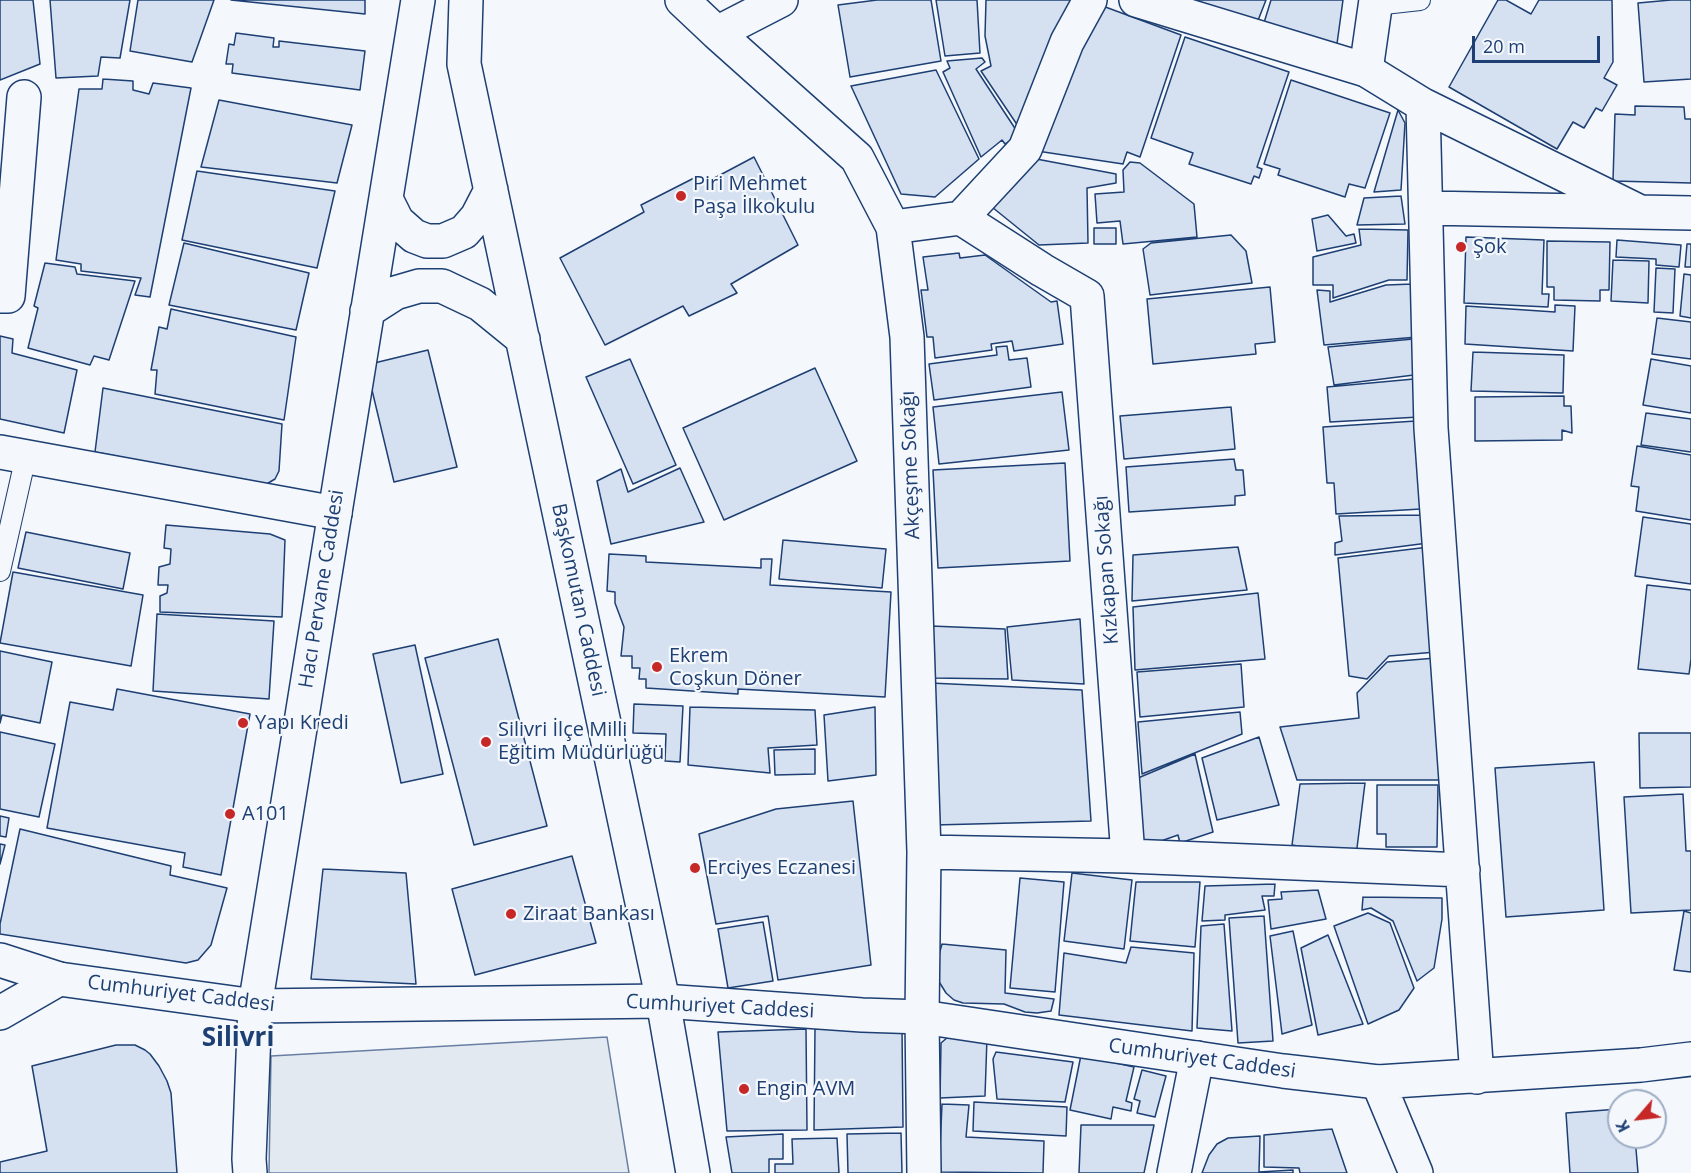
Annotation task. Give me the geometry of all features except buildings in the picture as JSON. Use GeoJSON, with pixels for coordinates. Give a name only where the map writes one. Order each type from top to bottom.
{"type":"FeatureCollection","features":[{"type":"Feature","properties":{"kind":"street","name":"Başkomutan Caddesi"},"geometry":{"type":"LineString","coordinates":[[466,0],[464,64],[663,1001],[693,1173]]}},
{"type":"Feature","properties":{"kind":"street","name":"Akçeşme Sokağı"},"geometry":{"type":"LineString","coordinates":[[682,0],[857,158],[893,227],[907,337],[924,852],[922,1017],[924,1173]]}},
{"type":"Feature","properties":{"kind":"street"},"geometry":{"type":"LineString","coordinates":[[717,33],[781,0]]}},
{"type":"Feature","properties":{"kind":"street"},"geometry":{"type":"LineString","coordinates":[[893,227],[961,218],[1025,148],[1066,42],[1090,0]]}},
{"type":"Feature","properties":{"kind":"street"},"geometry":{"type":"LineString","coordinates":[[1136,0],[1366,70],[1423,105],[1638,211]]}},
{"type":"Feature","properties":{"kind":"street"},"geometry":{"type":"LineString","coordinates":[[1366,70],[1376,2]]}},
{"type":"Feature","properties":{"kind":"street","name":"Hacı Pervane Caddesi"},"geometry":{"type":"LineString","coordinates":[[250,1173],[255,1006],[417,4]]}},
{"type":"Feature","properties":{"kind":"street"},"geometry":{"type":"LineString","coordinates":[[0,296],[8,296],[24,97]]}},
{"type":"Feature","properties":{"kind":"street"},"geometry":{"type":"LineString","coordinates":[[1423,105],[1431,428],[1477,1077]]}},
{"type":"Feature","properties":{"kind":"street"},"geometry":{"type":"LineString","coordinates":[[386,199],[397,221],[414,236],[427,241],[442,241],[464,232],[477,216],[491,190]]}},
{"type":"Feature","properties":{"kind":"street"},"geometry":{"type":"LineString","coordinates":[[1426,208],[1691,213]]}},
{"type":"Feature","properties":{"kind":"street","name":"Kızkapan Sokağı"},"geometry":{"type":"LineString","coordinates":[[961,218],[1087,296],[1128,856]]}},
{"type":"Feature","properties":{"kind":"street"},"geometry":{"type":"LineString","coordinates":[[368,311],[395,293],[419,286],[442,286],[480,304],[523,339]]}},
{"type":"Feature","properties":{"kind":"street"},"geometry":{"type":"LineString","coordinates":[[13,454],[335,513]]}},
{"type":"Feature","properties":{"kind":"street"},"geometry":{"type":"LineString","coordinates":[[924,852],[1128,856],[1463,870]]}},
{"type":"Feature","properties":{"kind":"street","name":"Cumhuriyet Caddesi"},"geometry":{"type":"LineString","coordinates":[[0,960],[59,979],[255,1006],[663,1001],[922,1017],[1283,1071],[1378,1082],[1641,1065],[1691,1059]]}},
{"type":"Feature","properties":{"kind":"street"},"geometry":{"type":"LineString","coordinates":[[0,1013],[59,979]]}},
{"type":"Feature","properties":{"kind":"street"},"geometry":{"type":"LineString","coordinates":[[1174,1173],[1197,1058]]}},
{"type":"Feature","properties":{"kind":"street"},"geometry":{"type":"LineString","coordinates":[[1378,1082],[1416,1173]]}},
{"type":"Feature","properties":{"kind":"lane"},"geometry":{"type":"LineString","coordinates":[[1376,2],[1420,0]]}},
{"type":"Feature","properties":{"kind":"lane"},"geometry":{"type":"LineString","coordinates":[[0,571],[13,454]]}},
{"type":"Feature","properties":{"kind":"shaded area"},"geometry":{"type":"Polygon","coordinates":[[[607,1037],[629,1173],[269,1173],[271,1056],[607,1037]]]}},
{"type":"Feature","properties":{"kind":"place","name":"Piri Mehmet Paşa İlkokulu"},"geometry":{"type":"Point","coordinates":[681,196]}},
{"type":"Feature","properties":{"kind":"place","name":"Şok"},"geometry":{"type":"Point","coordinates":[1461,247]}},
{"type":"Feature","properties":{"kind":"place","name":"Ekrem Coşkun Döner"},"geometry":{"type":"Point","coordinates":[657,667]}},
{"type":"Feature","properties":{"kind":"place","name":"Yapı Kredi"},"geometry":{"type":"Point","coordinates":[243,723]}},
{"type":"Feature","properties":{"kind":"place","name":"Silivri İlçe Milli Eğitim Müdürlüğü"},"geometry":{"type":"Point","coordinates":[486,742]}},
{"type":"Feature","properties":{"kind":"place","name":"A101"},"geometry":{"type":"Point","coordinates":[230,814]}},
{"type":"Feature","properties":{"kind":"place","name":"Erciyes Eczanesi"},"geometry":{"type":"Point","coordinates":[695,868]}},
{"type":"Feature","properties":{"kind":"place","name":"Ziraat Bankası"},"geometry":{"type":"Point","coordinates":[511,914]}},
{"type":"Feature","properties":{"kind":"place","name":"Engin AVM"},"geometry":{"type":"Point","coordinates":[744,1089]}},
{"type":"Feature","properties":{"kind":"district","name":"Silivri"},"geometry":{"type":"Point","coordinates":[238,1039]}}]}
